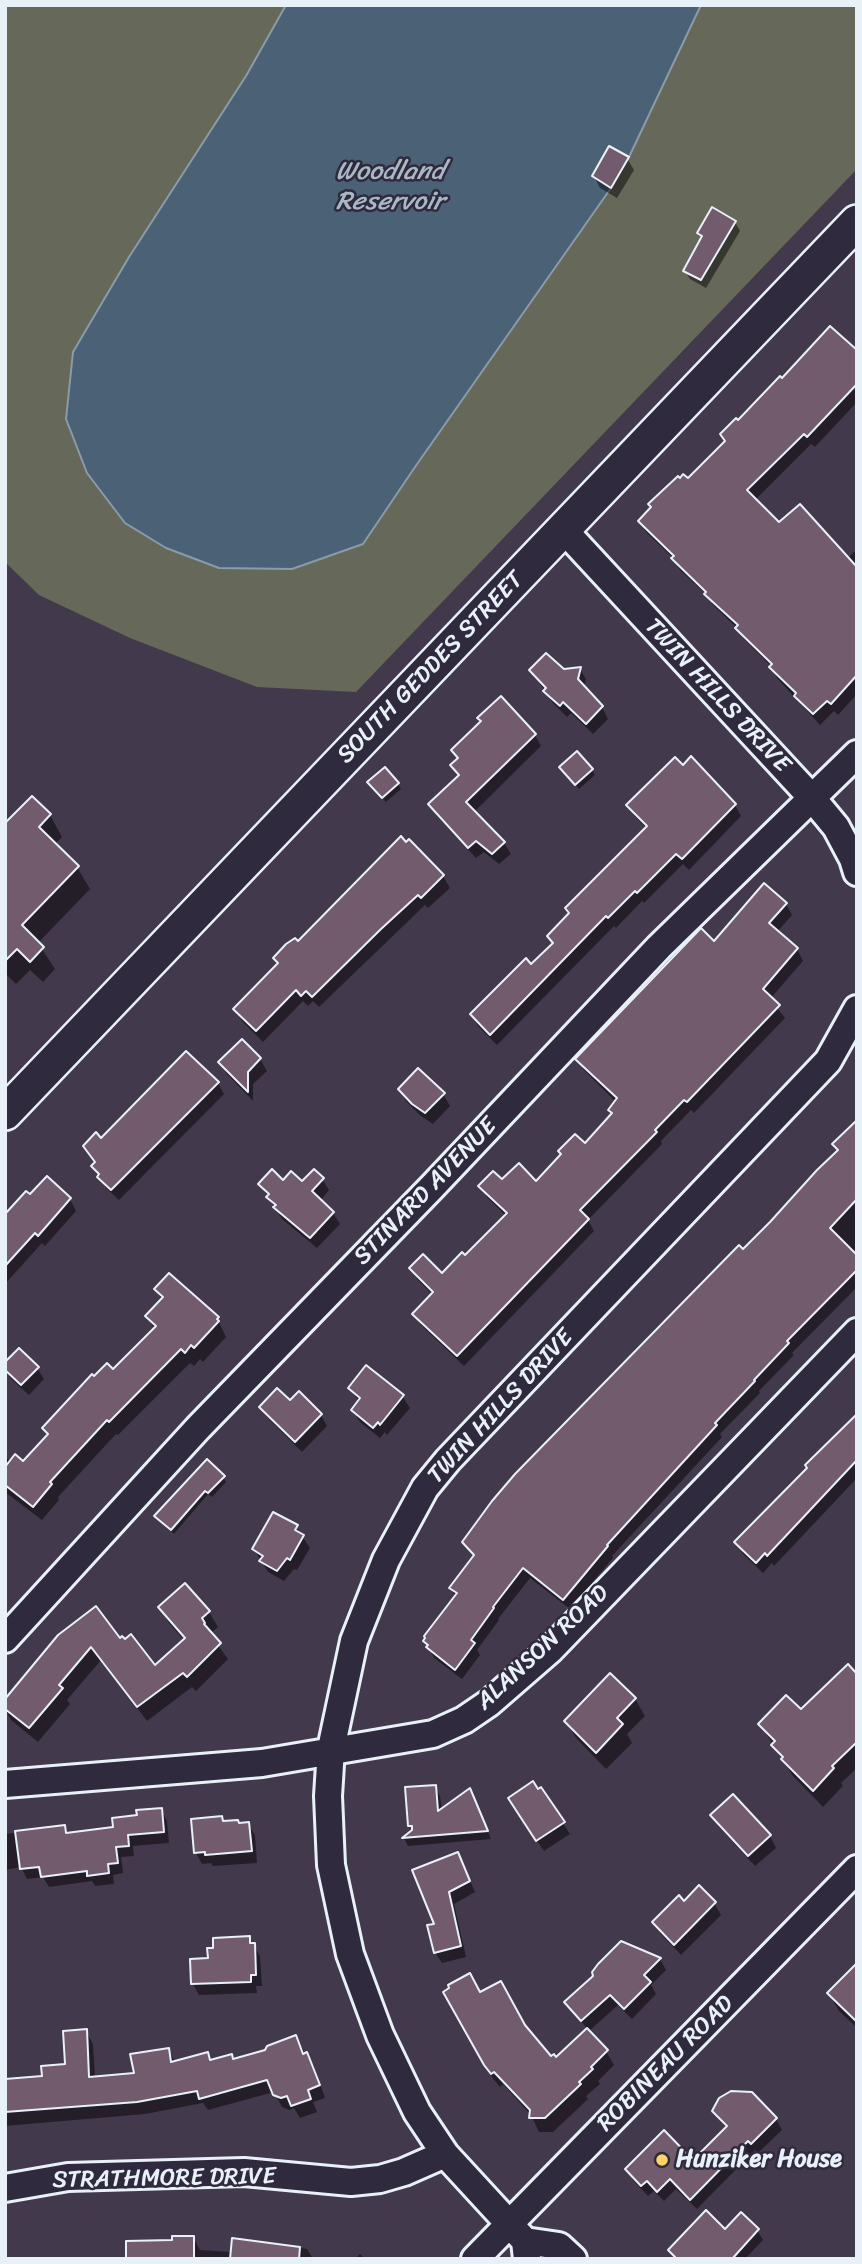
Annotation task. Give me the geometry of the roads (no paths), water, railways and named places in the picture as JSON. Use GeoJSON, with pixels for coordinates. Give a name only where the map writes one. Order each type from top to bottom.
{"type":"FeatureCollection","features":[{"type":"Feature","properties":{"kind":"main road","name":"SOUTH GEDDES STREET"},"geometry":{"type":"LineString","coordinates":[[5,1113],[857,222]]}},
{"type":"Feature","properties":{"kind":"street","name":"TWIN HILLS DRIVE"},"geometry":{"type":"LineString","coordinates":[[563,529],[812,798],[836,827],[857,872]]}},
{"type":"Feature","properties":{"kind":"street","name":"STINARD AVENUE"},"geometry":{"type":"LineString","coordinates":[[5,1639],[198,1428],[659,947],[857,754]]}},
{"type":"Feature","properties":{"kind":"street","name":"TWIN HILLS DRIVE"},"geometry":{"type":"LineString","coordinates":[[520,2241],[445,2154],[417,2112],[380,2035],[350,1954],[331,1865],[328,1796],[331,1749],[354,1642],[386,1560],[425,1488],[828,1061],[857,1009]]}},
{"type":"Feature","properties":{"kind":"street","name":"ALANSON ROAD"},"geometry":{"type":"LineString","coordinates":[[5,1784],[262,1763],[331,1749],[433,1734],[464,1720],[489,1703],[550,1650],[857,1332]]}},
{"type":"Feature","properties":{"kind":"street","name":"ROBINEAU ROAD"},"geometry":{"type":"LineString","coordinates":[[475,2259],[520,2241],[857,1869]]}},
{"type":"Feature","properties":{"kind":"street","name":"STRATHMORE DRIVE"},"geometry":{"type":"LineString","coordinates":[[5,2188],[68,2176],[244,2172],[351,2182],[380,2179],[404,2172],[445,2154]]}},
{"type":"Feature","properties":{"kind":"street"},"geometry":{"type":"LineString","coordinates":[[520,2241],[559,2246],[573,2259]]}},
{"type":"Feature","properties":{"kind":"water","name":"Woodland Reservoir"},"geometry":{"type":"Polygon","coordinates":[[[286,5],[701,5],[629,157],[609,146],[592,176],[611,188],[363,544],[292,569],[219,568],[166,548],[125,523],[87,473],[66,419],[73,352],[129,257],[246,76],[286,5]]]}},
{"type":"Feature","properties":{"kind":"place","name":"Hunziker House"},"geometry":{"type":"Point","coordinates":[662,2160]}}]}
